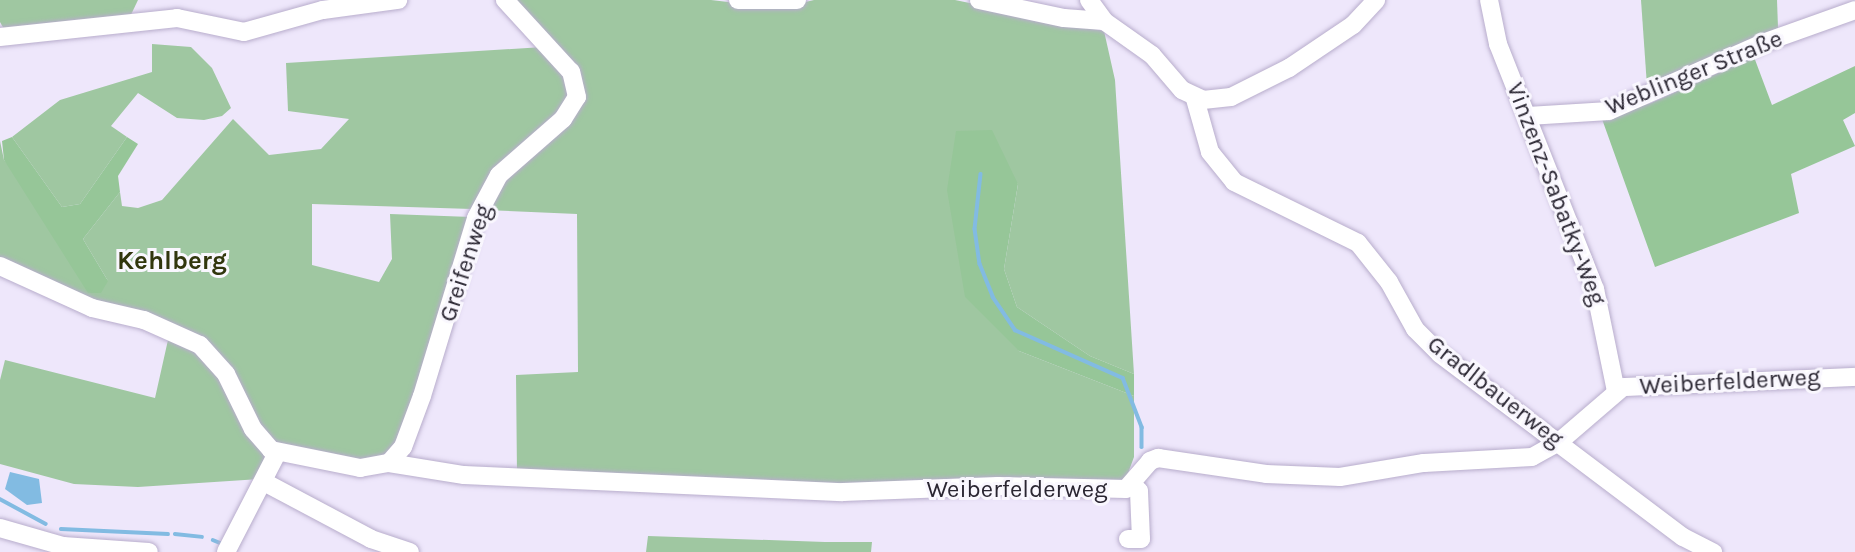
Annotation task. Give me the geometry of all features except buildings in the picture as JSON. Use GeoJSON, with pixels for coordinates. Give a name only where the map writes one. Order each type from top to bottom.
{"type":"FeatureCollection","features":[{"type":"Feature","properties":{"kind":"street"},"geometry":{"type":"LineString","coordinates":[[0,37],[177,18],[244,32],[319,5],[398,0]]}},
{"type":"Feature","properties":{"kind":"street","name":"Greifenweg"},"geometry":{"type":"LineString","coordinates":[[389,463],[403,447],[421,400],[476,218],[499,175],[563,120],[577,97],[571,72],[506,0]]}},
{"type":"Feature","properties":{"kind":"street"},"geometry":{"type":"LineString","coordinates":[[738,0],[797,0]]}},
{"type":"Feature","properties":{"kind":"street"},"geometry":{"type":"LineString","coordinates":[[979,0],[1104,21]]}},
{"type":"Feature","properties":{"kind":"street"},"geometry":{"type":"LineString","coordinates":[[1089,0],[1104,21],[1152,55],[1195,99],[1217,99],[1248,90],[1338,36],[1376,0]]}},
{"type":"Feature","properties":{"kind":"street","name":"Vinzenz-Sabatky-Weg"},"geometry":{"type":"LineString","coordinates":[[1489,0],[1498,44],[1528,116],[1553,191],[1595,289],[1616,391]]}},
{"type":"Feature","properties":{"kind":"street","name":"Weblinger Straße"},"geometry":{"type":"LineString","coordinates":[[1528,116],[1609,111],[1763,43],[1855,10]]}},
{"type":"Feature","properties":{"kind":"street","name":"Gradlbauerweg"},"geometry":{"type":"LineString","coordinates":[[1195,99],[1202,135],[1219,168],[1255,196],[1344,235],[1369,253],[1424,339],[1455,367],[1683,537],[1713,552]]}},
{"type":"Feature","properties":{"kind":"street"},"geometry":{"type":"LineString","coordinates":[[0,266],[92,308],[144,320],[200,345],[226,374],[253,429],[277,453],[360,468],[389,463]]}},
{"type":"Feature","properties":{"kind":"street","name":"Weiberfelderweg"},"geometry":{"type":"LineString","coordinates":[[389,463],[464,475],[843,492],[1133,486],[1150,461],[1158,458],[1266,474],[1340,477],[1424,463],[1532,457],[1559,442],[1616,391],[1674,383],[1855,377]]}},
{"type":"Feature","properties":{"kind":"street"},"geometry":{"type":"LineString","coordinates":[[226,552],[277,453]]}},
{"type":"Feature","properties":{"kind":"street"},"geometry":{"type":"LineString","coordinates":[[264,482],[372,539],[410,552]]}},
{"type":"Feature","properties":{"kind":"street"},"geometry":{"type":"LineString","coordinates":[[1128,539],[1141,539],[1139,491],[1133,486]]}},
{"type":"Feature","properties":{"kind":"street"},"geometry":{"type":"LineString","coordinates":[[0,528],[63,546],[149,552]]}},
{"type":"Feature","properties":{"kind":"green space"},"geometry":{"type":"Polygon","coordinates":[[[0,0],[138,0],[128,21],[8,36],[0,22],[0,0]]]}},
{"type":"Feature","properties":{"kind":"green space"},"geometry":{"type":"Polygon","coordinates":[[[514,0],[711,0],[780,8],[814,0],[955,0],[1104,31],[1115,80],[1134,374],[1090,356],[1017,307],[1004,269],[1018,184],[956,131],[1019,351],[1134,396],[1134,457],[1123,487],[912,488],[517,475],[516,375],[578,372],[577,214],[485,210],[505,177],[581,104],[514,0]]]}},
{"type":"Feature","properties":{"kind":"green space"},"geometry":{"type":"Polygon","coordinates":[[[1641,0],[1777,0],[1778,28],[1647,86],[1641,0]]]}},
{"type":"Feature","properties":{"kind":"green space"},"geometry":{"type":"Polygon","coordinates":[[[152,44],[191,47],[212,68],[231,108],[222,116],[204,120],[177,118],[138,93],[111,126],[127,137],[80,204],[62,207],[12,137],[60,100],[152,72],[152,44]]]}},
{"type":"Feature","properties":{"kind":"green space"},"geometry":{"type":"Polygon","coordinates":[[[543,47],[568,75],[569,100],[472,209],[312,204],[312,265],[379,282],[392,259],[390,214],[471,217],[396,449],[377,464],[275,448],[221,361],[0,260],[0,141],[4,160],[108,281],[83,239],[120,192],[122,206],[138,208],[162,200],[233,119],[269,155],[321,149],[349,119],[288,111],[286,63],[543,47]]]}},
{"type":"Feature","properties":{"kind":"green space"},"geometry":{"type":"Polygon","coordinates":[[[1754,57],[1772,105],[1855,66],[1855,113],[1843,120],[1855,146],[1791,174],[1799,213],[1655,267],[1602,119],[1651,103],[1754,57]]]}},
{"type":"Feature","properties":{"kind":"green space"},"geometry":{"type":"Polygon","coordinates":[[[992,130],[1018,184],[1004,269],[1017,307],[1090,356],[1134,374],[1134,396],[1019,351],[965,297],[947,190],[956,131],[992,130]]]}},
{"type":"Feature","properties":{"kind":"green space"},"geometry":{"type":"Polygon","coordinates":[[[12,137],[62,207],[80,204],[127,137],[138,144],[118,176],[120,192],[83,239],[108,281],[101,293],[88,293],[4,160],[2,141],[12,137]]]}},
{"type":"Feature","properties":{"kind":"green space"},"geometry":{"type":"Polygon","coordinates":[[[170,331],[214,365],[271,456],[259,479],[138,487],[74,484],[0,464],[0,380],[5,360],[155,398],[170,331]]]}},
{"type":"Feature","properties":{"kind":"green space"},"geometry":{"type":"Polygon","coordinates":[[[648,536],[872,542],[871,552],[646,552],[648,536]]]}},
{"type":"Feature","properties":{"kind":"water"},"geometry":{"type":"Polygon","coordinates":[[[10,472],[39,479],[42,503],[27,505],[5,489],[10,472]]]}},
{"type":"Feature","properties":{"kind":"waterway"},"geometry":{"type":"LineString","coordinates":[[981,174],[975,229],[980,264],[993,297],[1015,330],[1123,378],[1142,427],[1142,447]]}},
{"type":"Feature","properties":{"kind":"waterway"},"geometry":{"type":"LineString","coordinates":[[0,499],[46,524]]}},
{"type":"Feature","properties":{"kind":"waterway"},"geometry":{"type":"LineString","coordinates":[[61,529],[168,534]]}},
{"type":"Feature","properties":{"kind":"waterway"},"geometry":{"type":"LineString","coordinates":[[175,534],[202,537]]}},
{"type":"Feature","properties":{"kind":"waterway"},"geometry":{"type":"LineString","coordinates":[[213,540],[223,544]]}},
{"type":"Feature","properties":{"kind":"district","name":"Kehlberg"},"geometry":{"type":"Point","coordinates":[172,261]}}]}
